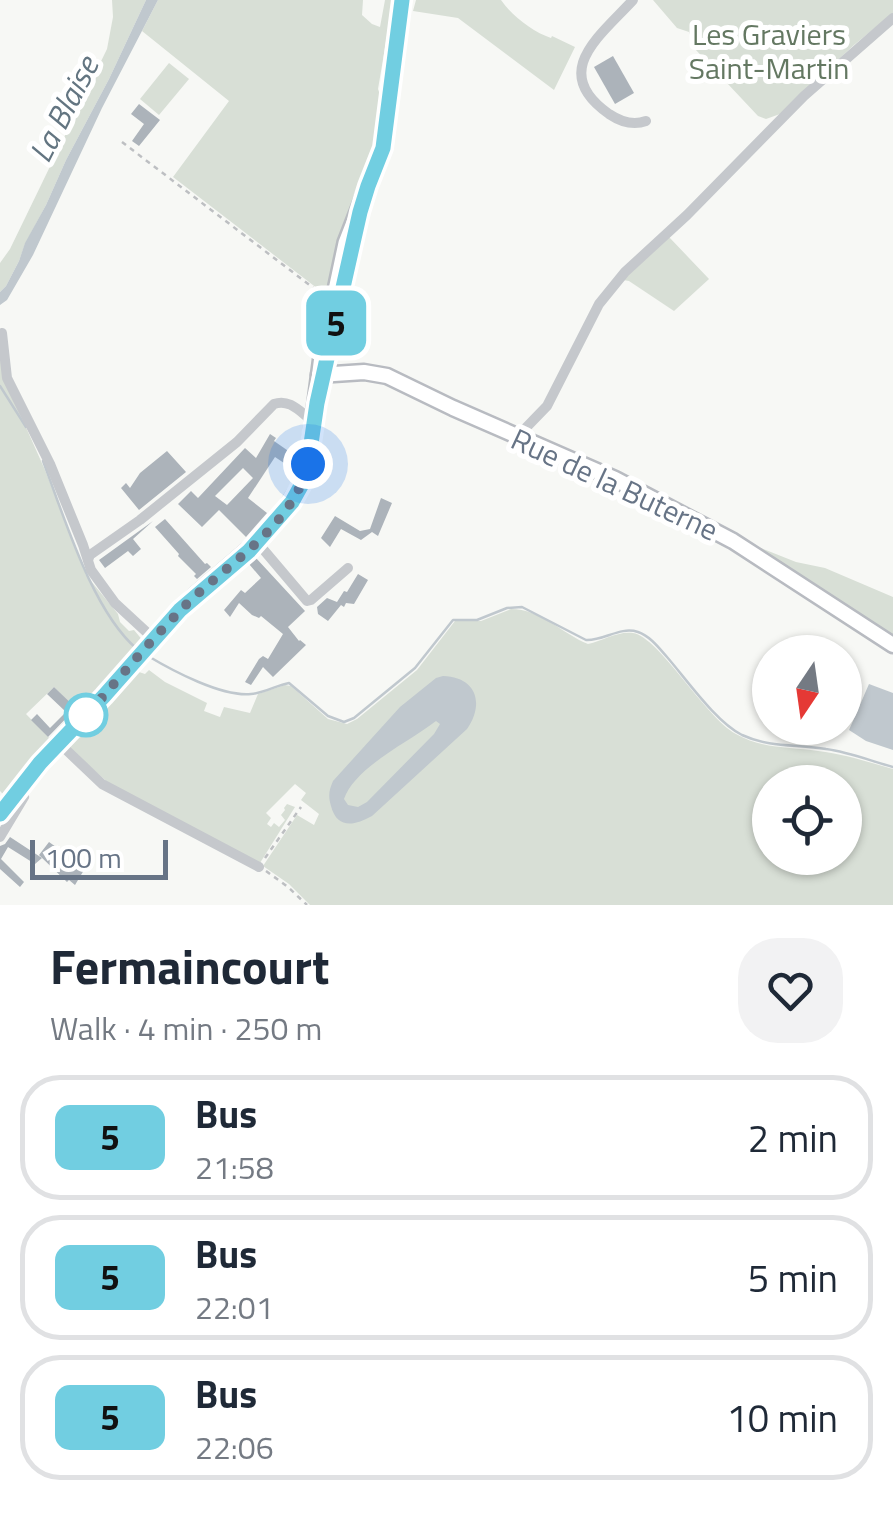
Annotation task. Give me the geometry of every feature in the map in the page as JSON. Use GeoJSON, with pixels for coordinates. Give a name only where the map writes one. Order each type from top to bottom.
{"type":"FeatureCollection","features":[{"type":"Feature","properties":{"kind":"main road"},"geometry":{"type":"LineString","coordinates":[[0,814],[40,763],[187,603],[257,542],[302,484],[346,244],[380,158],[385,135],[402,0]]}},
{"type":"Feature","properties":{"kind":"main road"},"geometry":{"type":"LineString","coordinates":[[322,375],[368,186]]}},
{"type":"Feature","properties":{"kind":"street"},"geometry":{"type":"LineString","coordinates":[[633,0],[588,49],[580,69],[581,80],[597,104],[610,114],[634,124],[646,121]]}},
{"type":"Feature","properties":{"kind":"street"},"geometry":{"type":"LineString","coordinates":[[517,437],[540,415],[554,394],[599,304],[625,272],[804,96],[893,18]]}},
{"type":"Feature","properties":{"kind":"street"},"geometry":{"type":"LineString","coordinates":[[2,333],[7,378],[50,464],[90,570],[147,647]]}},
{"type":"Feature","properties":{"kind":"street","name":"Rue de la Buterne"},"geometry":{"type":"LineString","coordinates":[[322,375],[364,372],[387,376],[615,479],[718,532],[893,645]]}},
{"type":"Feature","properties":{"kind":"street"},"geometry":{"type":"LineString","coordinates":[[88,560],[237,442],[274,404],[286,402],[314,422]]}},
{"type":"Feature","properties":{"kind":"street"},"geometry":{"type":"LineString","coordinates":[[257,542],[307,600],[312,600],[348,568]]}},
{"type":"Feature","properties":{"kind":"street"},"geometry":{"type":"LineString","coordinates":[[59,743],[102,784],[259,866]]}},
{"type":"Feature","properties":{"kind":"street"},"geometry":{"type":"LineString","coordinates":[[0,837],[24,797],[17,792]]}},
{"type":"Feature","properties":{"kind":"path"},"geometry":{"type":"LineString","coordinates":[[122,142],[333,303]]}},
{"type":"Feature","properties":{"kind":"path"},"geometry":{"type":"LineString","coordinates":[[301,807],[259,866],[307,905]]}},
{"type":"Feature","properties":{"kind":"green space"},"geometry":{"type":"Polygon","coordinates":[[[112,0],[146,0],[19,261],[0,292],[0,263],[107,49],[112,0]]]}},
{"type":"Feature","properties":{"kind":"green space"},"geometry":{"type":"Polygon","coordinates":[[[158,0],[363,0],[362,15],[380,27],[385,0],[393,0],[378,89],[380,135],[331,299],[173,177],[229,101],[142,31],[158,0]]]}},
{"type":"Feature","properties":{"kind":"green space"},"geometry":{"type":"Polygon","coordinates":[[[416,0],[501,0],[530,28],[575,47],[554,90],[458,18],[413,11],[416,0]]]}},
{"type":"Feature","properties":{"kind":"green space","name":"Les Graviers Saint-Martin"},"geometry":{"type":"Polygon","coordinates":[[[653,0],[893,0],[893,13],[780,114],[766,119],[758,116],[695,49],[689,32],[677,28],[653,0]]]}},
{"type":"Feature","properties":{"kind":"green space"},"geometry":{"type":"Polygon","coordinates":[[[169,63],[189,79],[159,115],[140,99],[169,63]]]}},
{"type":"Feature","properties":{"kind":"green space"},"geometry":{"type":"Polygon","coordinates":[[[669,237],[709,279],[674,311],[623,280],[669,237]]]}},
{"type":"Feature","properties":{"kind":"green space"},"geometry":{"type":"Polygon","coordinates":[[[0,336],[4,378],[86,575],[118,614],[120,622],[144,642],[80,712],[54,687],[26,714],[51,740],[3,794],[0,791],[0,336]]]}},
{"type":"Feature","properties":{"kind":"green space"},"geometry":{"type":"Polygon","coordinates":[[[738,539],[796,562],[825,568],[893,597],[893,640],[738,539]]]}},
{"type":"Feature","properties":{"kind":"green space"},"geometry":{"type":"Polygon","coordinates":[[[511,609],[542,617],[588,644],[633,633],[656,648],[710,712],[736,734],[752,741],[752,745],[837,754],[893,769],[893,905],[310,905],[263,866],[297,815],[314,825],[319,814],[301,800],[306,793],[295,784],[266,813],[271,818],[267,824],[279,827],[285,820],[281,815],[287,804],[295,807],[260,863],[114,788],[67,746],[67,741],[94,720],[136,671],[145,674],[149,670],[207,703],[204,711],[220,717],[224,707],[250,713],[258,694],[285,685],[328,719],[347,724],[417,670],[455,621],[481,621],[511,609]]]}},
{"type":"Feature","properties":{"kind":"shaded area"},"geometry":{"type":"Polygon","coordinates":[[[146,0],[158,0],[33,255],[7,300],[0,305],[0,292],[19,261],[146,0]]]}},
{"type":"Feature","properties":{"kind":"shaded area"},"geometry":{"type":"Polygon","coordinates":[[[454,677],[470,686],[476,701],[467,729],[372,816],[353,823],[337,819],[329,793],[333,781],[400,707],[436,678],[454,677]],[[436,721],[359,776],[344,799],[348,805],[358,807],[367,802],[440,724],[436,721]]]}},
{"type":"Feature","properties":{"kind":"shaded area"},"geometry":{"type":"Polygon","coordinates":[[[869,684],[893,693],[893,750],[862,738],[862,700],[869,684]]]}},
{"type":"Feature","properties":{"kind":"building"},"geometry":{"type":"Polygon","coordinates":[[[613,56],[634,93],[615,104],[594,67],[613,56]]]}},
{"type":"Feature","properties":{"kind":"building"},"geometry":{"type":"Polygon","coordinates":[[[139,104],[160,120],[139,146],[132,141],[144,124],[131,114],[139,104]]]}},
{"type":"Feature","properties":{"kind":"building"},"geometry":{"type":"Polygon","coordinates":[[[270,434],[297,457],[290,467],[275,457],[248,498],[267,513],[246,537],[219,510],[202,527],[178,504],[191,491],[198,498],[245,448],[256,458],[270,434]],[[243,468],[215,496],[227,505],[253,478],[243,468]]]}},
{"type":"Feature","properties":{"kind":"building"},"geometry":{"type":"Polygon","coordinates":[[[167,451],[186,472],[139,510],[121,488],[126,483],[130,488],[140,473],[167,451]]]}},
{"type":"Feature","properties":{"kind":"building"},"geometry":{"type":"Polygon","coordinates":[[[381,498],[392,503],[378,536],[372,532],[361,540],[341,529],[330,547],[321,538],[335,516],[360,531],[370,529],[381,498]]]}},
{"type":"Feature","properties":{"kind":"building"},"geometry":{"type":"Polygon","coordinates":[[[165,519],[211,567],[197,579],[155,527],[165,519]]]}},
{"type":"Feature","properties":{"kind":"building"},"geometry":{"type":"Polygon","coordinates":[[[153,521],[133,539],[141,549],[133,556],[128,551],[105,568],[99,560],[153,521]]]}},
{"type":"Feature","properties":{"kind":"building"},"geometry":{"type":"Polygon","coordinates":[[[256,558],[305,611],[288,627],[306,645],[273,677],[263,667],[251,685],[245,682],[259,659],[268,659],[283,634],[239,603],[230,617],[224,610],[241,590],[245,593],[261,578],[249,564],[256,558]]]}},
{"type":"Feature","properties":{"kind":"building"},"geometry":{"type":"Polygon","coordinates":[[[358,574],[368,580],[354,604],[341,605],[328,621],[318,614],[317,607],[327,598],[337,602],[358,574]]]}},
{"type":"Feature","properties":{"kind":"building"},"geometry":{"type":"Polygon","coordinates":[[[54,687],[76,708],[48,737],[31,720],[37,714],[50,728],[66,712],[47,694],[54,687]]]}},
{"type":"Feature","properties":{"kind":"building"},"geometry":{"type":"Polygon","coordinates":[[[10,837],[42,858],[35,864],[8,847],[1,859],[24,882],[20,887],[0,869],[0,846],[10,837]]]}},
{"type":"Feature","properties":{"kind":"building"},"geometry":{"type":"Polygon","coordinates":[[[49,842],[56,847],[51,854],[67,870],[78,858],[87,865],[75,885],[39,855],[49,842]]]}},
{"type":"Feature","properties":{"kind":"waterway"},"geometry":{"type":"LineString","coordinates":[[0,386],[26,427]]}},
{"type":"Feature","properties":{"kind":"waterway"},"geometry":{"type":"LineString","coordinates":[[43,461],[93,587],[106,611],[137,649]]}},
{"type":"Feature","properties":{"kind":"waterway"},"geometry":{"type":"LineString","coordinates":[[148,656],[212,687],[239,694],[289,683],[328,716],[344,722],[415,668],[453,620],[477,620],[507,608],[522,607],[586,640],[625,631],[642,634],[657,646],[712,711],[742,735],[773,744],[835,750],[893,767]]}},
{"type":"Feature","properties":{"kind":"bus line","name":"5"},"geometry":{"type":"LineString","coordinates":[[0,814],[40,763],[180,610],[249,551],[302,484],[360,212],[383,148],[402,0]]}},
{"type":"Feature","properties":{"kind":"route"},"geometry":{"type":"LineString","coordinates":[[86,715],[82,720],[180,610],[249,551],[288,506],[308,464]]}},
{"type":"Feature","properties":{"kind":"water label","name":"La Blaise"},"geometry":{"type":"Point","coordinates":[63,109]}}]}
